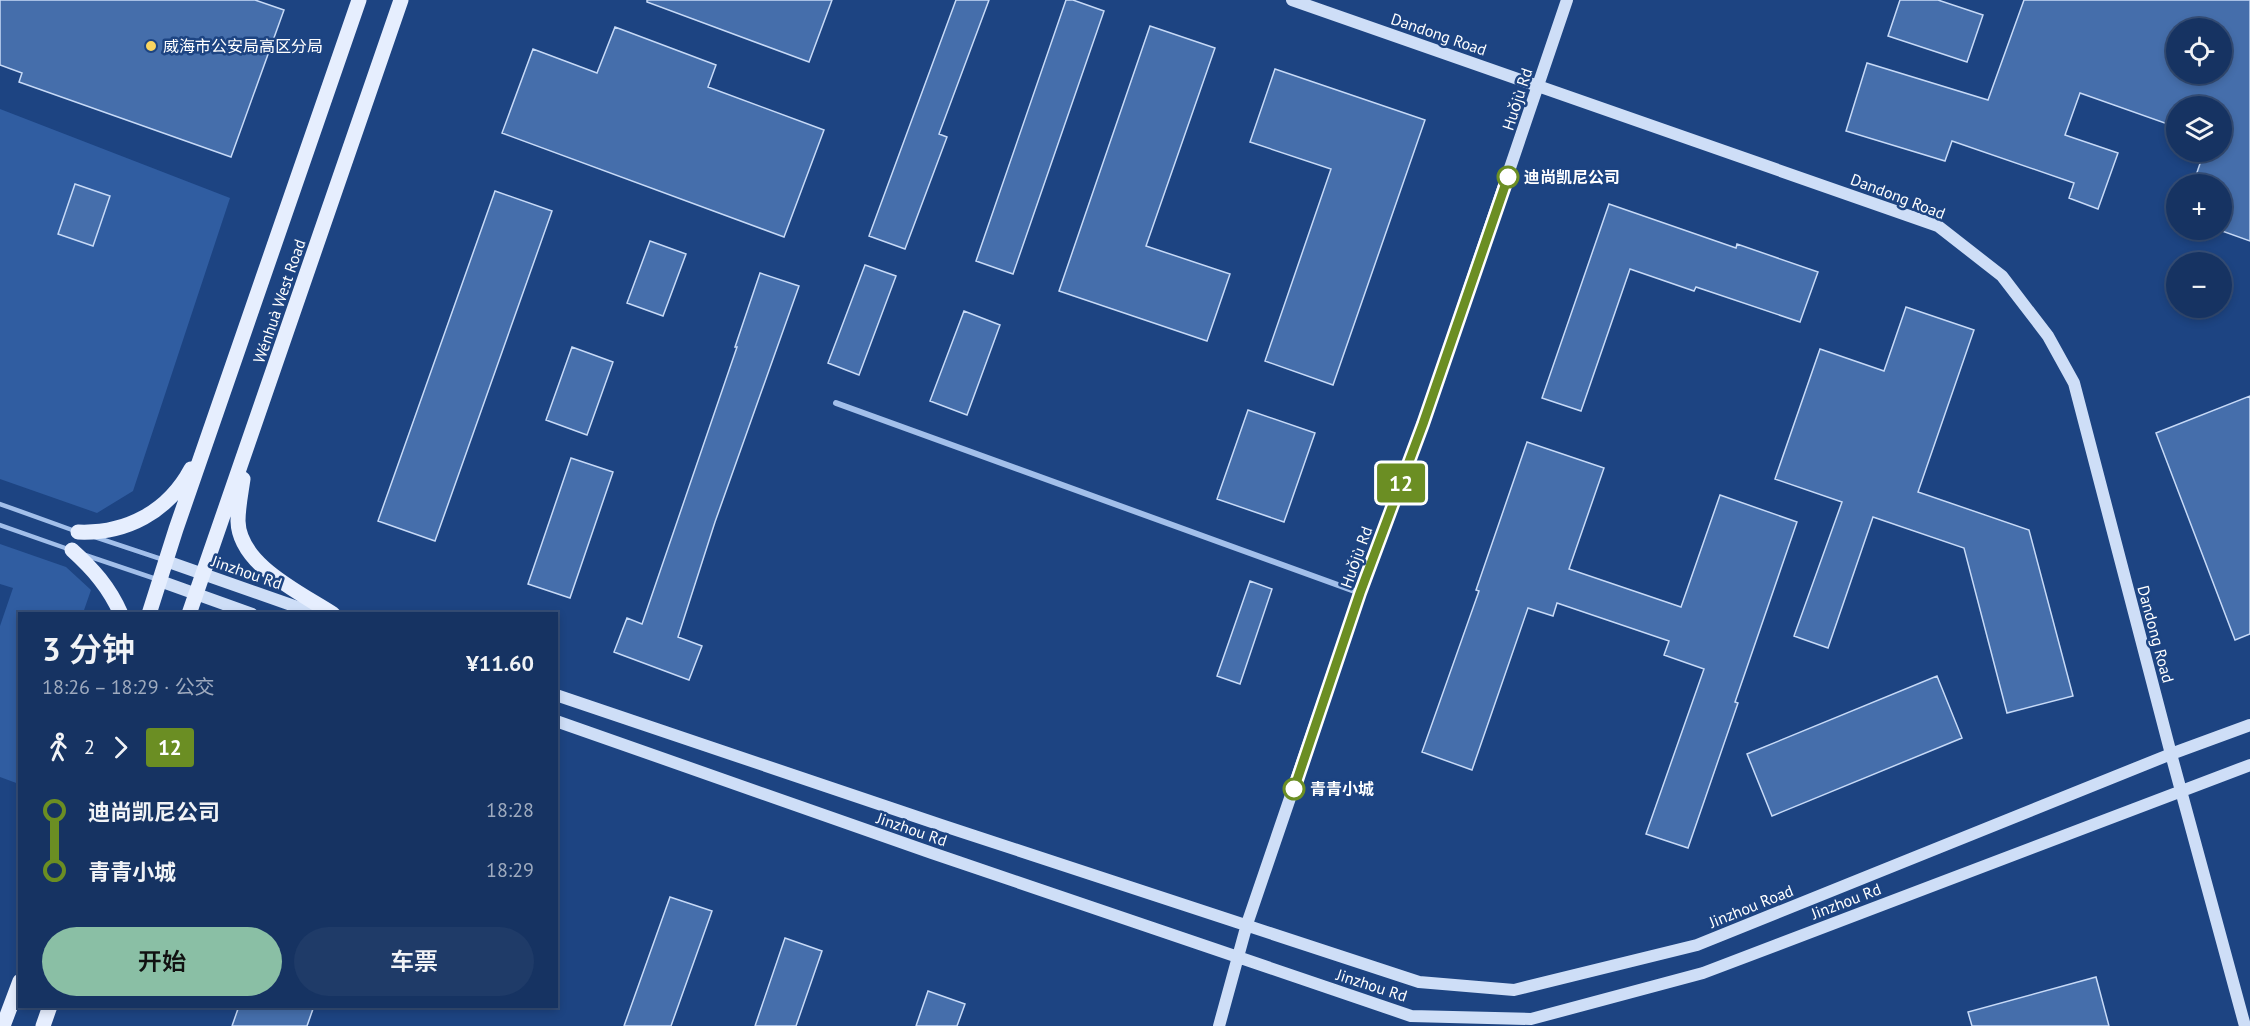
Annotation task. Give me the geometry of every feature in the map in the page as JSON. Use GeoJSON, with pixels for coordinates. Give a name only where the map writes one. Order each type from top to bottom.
{"type":"FeatureCollection","features":[{"type":"Feature","properties":{"kind":"main road","name":"Wénhuà West Road"},"geometry":{"type":"LineString","coordinates":[[150,612],[359,0]]}},
{"type":"Feature","properties":{"kind":"main road","name":"Wénhuà West Road"},"geometry":{"type":"LineString","coordinates":[[190,612],[401,0]]}},
{"type":"Feature","properties":{"kind":"main road","name":"Dandong Road"},"geometry":{"type":"LineString","coordinates":[[1292,0],[1938,226],[2002,276],[2048,336],[2074,383],[2245,1026]]}},
{"type":"Feature","properties":{"kind":"main road","name":"Huǒjù Rd"},"geometry":{"type":"LineString","coordinates":[[1219,1026],[1246,924],[1360,593],[1423,424],[1568,0]]}},
{"type":"Feature","properties":{"kind":"main road"},"geometry":{"type":"LineString","coordinates":[[78,532],[95,532],[135,523],[158,509],[171,498],[184,481],[212,429]]}},
{"type":"Feature","properties":{"kind":"main road"},"geometry":{"type":"LineString","coordinates":[[249,442],[239,509],[238,523],[242,537],[251,555],[277,578],[330,612]]}},
{"type":"Feature","properties":{"kind":"main road"},"geometry":{"type":"LineString","coordinates":[[72,550],[102,580],[120,612]]}},
{"type":"Feature","properties":{"kind":"main road","name":"Jinzhou Rd"},"geometry":{"type":"LineString","coordinates":[[166,561],[311,612]]}},
{"type":"Feature","properties":{"kind":"main road"},"geometry":{"type":"LineString","coordinates":[[160,581],[246,612]]}},
{"type":"Feature","properties":{"kind":"main road","name":"Jinzhou Rd"},"geometry":{"type":"LineString","coordinates":[[558,696],[941,825],[1246,924]]}},
{"type":"Feature","properties":{"kind":"main road","name":"Jinzhou Rd"},"geometry":{"type":"LineString","coordinates":[[558,722],[932,853],[1410,1016],[1531,1019],[1703,973],[2250,765]]}},
{"type":"Feature","properties":{"kind":"main road","name":"Jinzhou Road"},"geometry":{"type":"LineString","coordinates":[[1246,924],[1419,982],[1514,990],[1696,945],[2171,754],[2250,725]]}},
{"type":"Feature","properties":{"kind":"main road"},"geometry":{"type":"LineString","coordinates":[[3,1026],[18,986]]}},
{"type":"Feature","properties":{"kind":"main road"},"geometry":{"type":"LineString","coordinates":[[43,1026],[49,1008]]}},
{"type":"Feature","properties":{"kind":"street"},"geometry":{"type":"LineString","coordinates":[[836,403],[1360,593]]}},
{"type":"Feature","properties":{"kind":"lane"},"geometry":{"type":"LineString","coordinates":[[0,504],[166,561]]}},
{"type":"Feature","properties":{"kind":"lane"},"geometry":{"type":"LineString","coordinates":[[0,525],[160,581]]}},
{"type":"Feature","properties":{"kind":"shaded area"},"geometry":{"type":"Polygon","coordinates":[[[0,109],[230,198],[133,491],[97,513],[0,479],[0,109]]]}},
{"type":"Feature","properties":{"kind":"shaded area"},"geometry":{"type":"Polygon","coordinates":[[[0,544],[66,567],[91,590],[83,612],[18,612],[18,784],[0,777],[0,626],[13,588],[0,584],[0,544]]]}},
{"type":"Feature","properties":{"kind":"building","name":"威海市公安局高区分局"},"geometry":{"type":"Polygon","coordinates":[[[0,0],[255,0],[284,10],[231,157],[19,82],[22,73],[0,65],[0,0]]]}},
{"type":"Feature","properties":{"kind":"building"},"geometry":{"type":"Polygon","coordinates":[[[647,0],[832,0],[809,62],[647,2],[647,0]]]}},
{"type":"Feature","properties":{"kind":"building"},"geometry":{"type":"Polygon","coordinates":[[[956,0],[989,0],[939,134],[947,137],[905,249],[869,236],[956,0]]]}},
{"type":"Feature","properties":{"kind":"building"},"geometry":{"type":"Polygon","coordinates":[[[1066,0],[1073,0],[1104,11],[1013,274],[976,261],[1066,0]]]}},
{"type":"Feature","properties":{"kind":"building"},"geometry":{"type":"Polygon","coordinates":[[[1900,0],[1938,0],[1983,15],[1967,62],[1888,36],[1900,0]]]}},
{"type":"Feature","properties":{"kind":"building"},"geometry":{"type":"Polygon","coordinates":[[[2024,0],[2250,0],[2250,241],[2232,235],[2232,174],[2196,174],[2201,162],[2232,162],[2232,96],[2166,96],[2166,123],[2080,93],[2065,135],[2118,153],[2098,209],[2069,198],[2074,183],[1952,141],[1945,161],[1846,131],[1867,63],[1988,100],[2024,0]]]}},
{"type":"Feature","properties":{"kind":"building"},"geometry":{"type":"Polygon","coordinates":[[[1150,26],[1215,48],[1146,246],[1230,274],[1207,341],[1059,291],[1150,26]]]}},
{"type":"Feature","properties":{"kind":"building"},"geometry":{"type":"Polygon","coordinates":[[[615,27],[716,65],[708,87],[824,130],[784,237],[502,133],[533,49],[597,73],[615,27]]]}},
{"type":"Feature","properties":{"kind":"building"},"geometry":{"type":"Polygon","coordinates":[[[1275,69],[1425,120],[1333,385],[1265,361],[1331,169],[1250,142],[1275,69]]]}},
{"type":"Feature","properties":{"kind":"building"},"geometry":{"type":"Polygon","coordinates":[[[75,184],[110,196],[93,246],[58,234],[75,184]]]}},
{"type":"Feature","properties":{"kind":"building"},"geometry":{"type":"Polygon","coordinates":[[[495,191],[552,211],[435,541],[378,521],[495,191]]]}},
{"type":"Feature","properties":{"kind":"building"},"geometry":{"type":"Polygon","coordinates":[[[1609,204],[1736,248],[1737,244],[1818,272],[1800,322],[1696,287],[1694,291],[1630,269],[1581,411],[1542,398],[1609,204]]]}},
{"type":"Feature","properties":{"kind":"building"},"geometry":{"type":"Polygon","coordinates":[[[650,241],[686,254],[663,316],[627,303],[650,241]]]}},
{"type":"Feature","properties":{"kind":"building"},"geometry":{"type":"Polygon","coordinates":[[[865,265],[896,276],[859,375],[828,363],[865,265]]]}},
{"type":"Feature","properties":{"kind":"building"},"geometry":{"type":"Polygon","coordinates":[[[760,273],[799,286],[715,522],[678,637],[702,646],[689,680],[614,652],[627,618],[642,624],[760,273]]]}},
{"type":"Feature","properties":{"kind":"building"},"geometry":{"type":"Polygon","coordinates":[[[1906,307],[1974,330],[1918,492],[2029,530],[2073,696],[2007,713],[1964,548],[1873,517],[1828,648],[1794,636],[1842,502],[1775,479],[1820,349],[1884,371],[1906,307]]]}},
{"type":"Feature","properties":{"kind":"building"},"geometry":{"type":"Polygon","coordinates":[[[964,311],[1000,325],[967,415],[930,401],[964,311]]]}},
{"type":"Feature","properties":{"kind":"building"},"geometry":{"type":"Polygon","coordinates":[[[572,347],[613,362],[587,435],[546,420],[572,347]]]}},
{"type":"Feature","properties":{"kind":"building"},"geometry":{"type":"Polygon","coordinates":[[[2250,396],[2250,634],[2235,640],[2156,433],[2250,396]]]}},
{"type":"Feature","properties":{"kind":"building"},"geometry":{"type":"Polygon","coordinates":[[[1248,410],[1315,433],[1284,522],[1217,499],[1248,410]]]}},
{"type":"Feature","properties":{"kind":"building"},"geometry":{"type":"Polygon","coordinates":[[[1527,442],[1604,468],[1569,569],[1681,607],[1720,495],[1797,522],[1688,848],[1646,834],[1704,669],[1664,655],[1669,641],[1557,603],[1553,616],[1528,608],[1472,770],[1422,752],[1479,591],[1476,590],[1527,442]]]}},
{"type":"Feature","properties":{"kind":"building"},"geometry":{"type":"Polygon","coordinates":[[[571,458],[613,472],[570,598],[528,584],[571,458]]]}},
{"type":"Feature","properties":{"kind":"building"},"geometry":{"type":"Polygon","coordinates":[[[1250,581],[1272,589],[1240,684],[1217,676],[1250,581]]]}},
{"type":"Feature","properties":{"kind":"building"},"geometry":{"type":"Polygon","coordinates":[[[1937,676],[1962,738],[1772,816],[1747,754],[1937,676]]]}},
{"type":"Feature","properties":{"kind":"building"},"geometry":{"type":"Polygon","coordinates":[[[670,897],[712,911],[671,1026],[624,1026],[670,897]]]}},
{"type":"Feature","properties":{"kind":"building"},"geometry":{"type":"Polygon","coordinates":[[[785,938],[822,951],[796,1026],[755,1026],[785,938]]]}},
{"type":"Feature","properties":{"kind":"building"},"geometry":{"type":"Polygon","coordinates":[[[2096,977],[2109,1026],[1972,1026],[1968,1012],[2096,977]]]}},
{"type":"Feature","properties":{"kind":"building"},"geometry":{"type":"Polygon","coordinates":[[[928,991],[965,1004],[957,1026],[916,1026],[928,991]]]}},
{"type":"Feature","properties":{"kind":"building"},"geometry":{"type":"Polygon","coordinates":[[[238,1008],[313,1008],[307,1026],[232,1026],[238,1008]]]}},
{"type":"Feature","properties":{"kind":"bus line","name":"12"},"geometry":{"type":"LineString","coordinates":[[1294,789],[1360,593],[1423,424],[1508,177]]}},
{"type":"Feature","properties":{"kind":"place","name":"威海市公安局高区分局"},"geometry":{"type":"Point","coordinates":[151,46]}},
{"type":"Feature","properties":{"kind":"place","name":"迪尚凯尼公司"},"geometry":{"type":"Point","coordinates":[1508,177]}},
{"type":"Feature","properties":{"kind":"place","name":"青青小城"},"geometry":{"type":"Point","coordinates":[1294,789]}}]}
